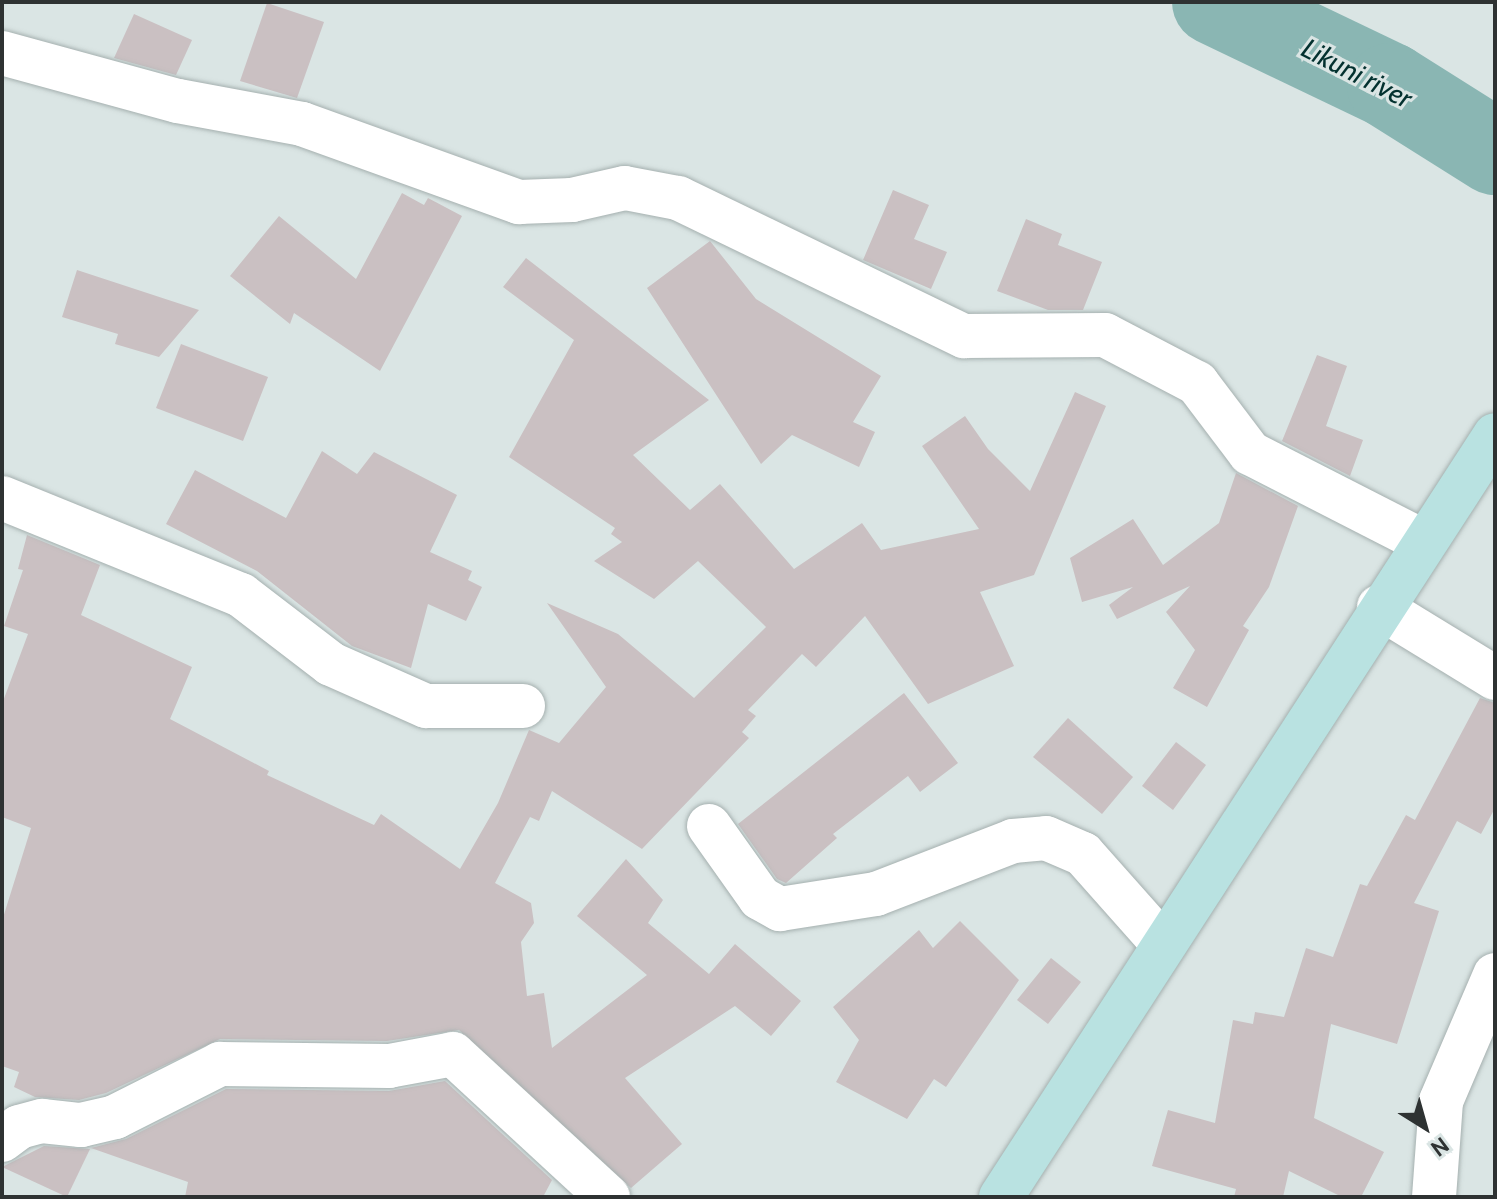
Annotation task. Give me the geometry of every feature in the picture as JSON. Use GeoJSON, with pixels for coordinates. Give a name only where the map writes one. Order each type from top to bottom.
{"type":"FeatureCollection","features":[{"type":"Feature","properties":{"kind":"street"},"geometry":{"type":"LineString","coordinates":[[2,53],[178,101],[302,124],[519,202],[572,200],[625,188],[678,198],[964,336],[1105,335],[1197,383],[1250,453],[1422,541]]}},
{"type":"Feature","properties":{"kind":"street"},"geometry":{"type":"LineString","coordinates":[[1001,1197],[1379,607],[1495,435]]}},
{"type":"Feature","properties":{"kind":"street"},"geometry":{"type":"LineString","coordinates":[[2,498],[241,595],[331,664],[426,706],[523,706]]}},
{"type":"Feature","properties":{"kind":"street"},"geometry":{"type":"LineString","coordinates":[[1379,607],[1495,678]]}},
{"type":"Feature","properties":{"kind":"street"},"geometry":{"type":"LineString","coordinates":[[709,826],[760,898],[780,909],[876,894],[1013,841],[1046,838],[1083,854],[1162,943]]}},
{"type":"Feature","properties":{"kind":"street"},"geometry":{"type":"LineString","coordinates":[[1434,1197],[1441,1101],[1495,975]]}},
{"type":"Feature","properties":{"kind":"street"},"geometry":{"type":"LineString","coordinates":[[2,1140],[19,1127],[42,1121],[81,1125],[115,1117],[220,1064],[389,1066],[453,1054],[608,1197]]}},
{"type":"Feature","properties":{"kind":"building"},"geometry":{"type":"Polygon","coordinates":[[[267,3],[324,22],[297,98],[240,81],[267,3]]]}},
{"type":"Feature","properties":{"kind":"building"},"geometry":{"type":"Polygon","coordinates":[[[134,14],[192,40],[176,75],[114,58],[134,14]]]}},
{"type":"Feature","properties":{"kind":"building"},"geometry":{"type":"Polygon","coordinates":[[[893,190],[929,205],[914,239],[947,252],[931,289],[863,260],[893,190]]]}},
{"type":"Feature","properties":{"kind":"building"},"geometry":{"type":"Polygon","coordinates":[[[402,193],[424,205],[428,198],[462,216],[380,371],[294,313],[290,324],[230,276],[279,216],[356,279],[402,193]]]}},
{"type":"Feature","properties":{"kind":"building"},"geometry":{"type":"Polygon","coordinates":[[[1026,219],[1062,234],[1058,245],[1102,262],[1083,310],[1048,310],[997,291],[1026,219]]]}},
{"type":"Feature","properties":{"kind":"building"},"geometry":{"type":"Polygon","coordinates":[[[710,241],[756,299],[881,376],[853,422],[875,432],[859,467],[792,435],[761,464],[647,288],[710,241]]]}},
{"type":"Feature","properties":{"kind":"building"},"geometry":{"type":"Polygon","coordinates":[[[526,258],[709,400],[633,455],[690,510],[720,484],[794,569],[862,523],[881,550],[979,529],[922,446],[965,416],[988,449],[1030,491],[1075,392],[1106,406],[1034,575],[980,592],[1014,666],[928,704],[865,616],[816,667],[802,654],[748,710],[756,716],[742,732],[749,738],[642,849],[552,791],[539,821],[530,817],[495,883],[531,903],[534,923],[521,942],[527,996],[544,993],[552,1048],[647,975],[577,916],[626,859],[663,900],[648,923],[709,974],[735,944],[801,1001],[771,1036],[735,1006],[625,1078],[682,1144],[631,1188],[459,1030],[387,1041],[220,1039],[106,1093],[79,1100],[35,1097],[14,1087],[19,1072],[2,1066],[2,921],[31,828],[2,817],[2,704],[28,634],[4,626],[23,570],[18,569],[27,535],[100,565],[81,615],[192,667],[170,719],[269,771],[267,775],[374,825],[381,814],[460,869],[498,803],[529,730],[559,743],[606,687],[547,603],[618,634],[694,698],[766,627],[698,561],[654,599],[594,561],[622,542],[611,534],[615,528],[509,457],[574,340],[503,287],[526,258]]]}},
{"type":"Feature","properties":{"kind":"building"},"geometry":{"type":"Polygon","coordinates":[[[77,270],[199,310],[159,357],[115,344],[118,334],[62,317],[77,270]]]}},
{"type":"Feature","properties":{"kind":"building"},"geometry":{"type":"Polygon","coordinates":[[[181,344],[268,377],[243,441],[156,408],[181,344]]]}},
{"type":"Feature","properties":{"kind":"building"},"geometry":{"type":"Polygon","coordinates":[[[1317,355],[1347,366],[1326,426],[1363,440],[1350,476],[1282,441],[1317,355]]]}},
{"type":"Feature","properties":{"kind":"building"},"geometry":{"type":"Polygon","coordinates":[[[322,451],[357,474],[374,452],[457,495],[430,552],[472,571],[468,580],[482,587],[466,621],[428,604],[411,668],[352,646],[257,571],[166,524],[195,470],[286,518],[322,451]]]}},
{"type":"Feature","properties":{"kind":"building"},"geometry":{"type":"Polygon","coordinates":[[[1236,473],[1298,506],[1269,587],[1243,626],[1249,630],[1207,707],[1173,688],[1195,650],[1166,612],[1190,586],[1117,619],[1109,605],[1133,587],[1082,602],[1070,558],[1133,519],[1163,565],[1219,523],[1236,473]]]}},
{"type":"Feature","properties":{"kind":"building"},"geometry":{"type":"Polygon","coordinates":[[[904,693],[958,763],[920,792],[908,776],[833,834],[837,838],[786,883],[777,879],[738,824],[904,693]]]}},
{"type":"Feature","properties":{"kind":"building"},"geometry":{"type":"Polygon","coordinates":[[[1480,698],[1495,703],[1495,808],[1481,834],[1457,821],[1414,903],[1439,911],[1397,1044],[1331,1024],[1314,1118],[1384,1152],[1361,1197],[1342,1197],[1289,1171],[1283,1197],[1234,1197],[1236,1189],[1152,1166],[1168,1110],[1215,1123],[1233,1020],[1253,1024],[1255,1012],[1284,1017],[1306,948],[1333,957],[1360,884],[1367,886],[1406,815],[1415,820],[1480,698]]]}},
{"type":"Feature","properties":{"kind":"building"},"geometry":{"type":"Polygon","coordinates":[[[1068,718],[1133,777],[1102,814],[1033,757],[1068,718]]]}},
{"type":"Feature","properties":{"kind":"building"},"geometry":{"type":"Polygon","coordinates":[[[1176,742],[1206,765],[1173,810],[1142,786],[1176,742]]]}},
{"type":"Feature","properties":{"kind":"building"},"geometry":{"type":"Polygon","coordinates":[[[960,921],[1019,980],[946,1087],[934,1079],[907,1119],[836,1082],[859,1040],[833,1007],[919,930],[933,948],[960,921]]]}},
{"type":"Feature","properties":{"kind":"building"},"geometry":{"type":"Polygon","coordinates":[[[1051,958],[1081,982],[1048,1024],[1017,1000],[1051,958]]]}},
{"type":"Feature","properties":{"kind":"building"},"geometry":{"type":"Polygon","coordinates":[[[445,1081],[552,1180],[543,1197],[185,1197],[188,1182],[91,1148],[126,1139],[226,1089],[389,1091],[445,1081]]]}},
{"type":"Feature","properties":{"kind":"building"},"geometry":{"type":"Polygon","coordinates":[[[44,1146],[90,1149],[67,1197],[2,1167],[44,1146]]]}},
{"type":"Feature","properties":{"kind":"waterway","name":"Likuni river"},"geometry":{"type":"LineString","coordinates":[[1215,2],[1390,86],[1495,152]]}}]}
